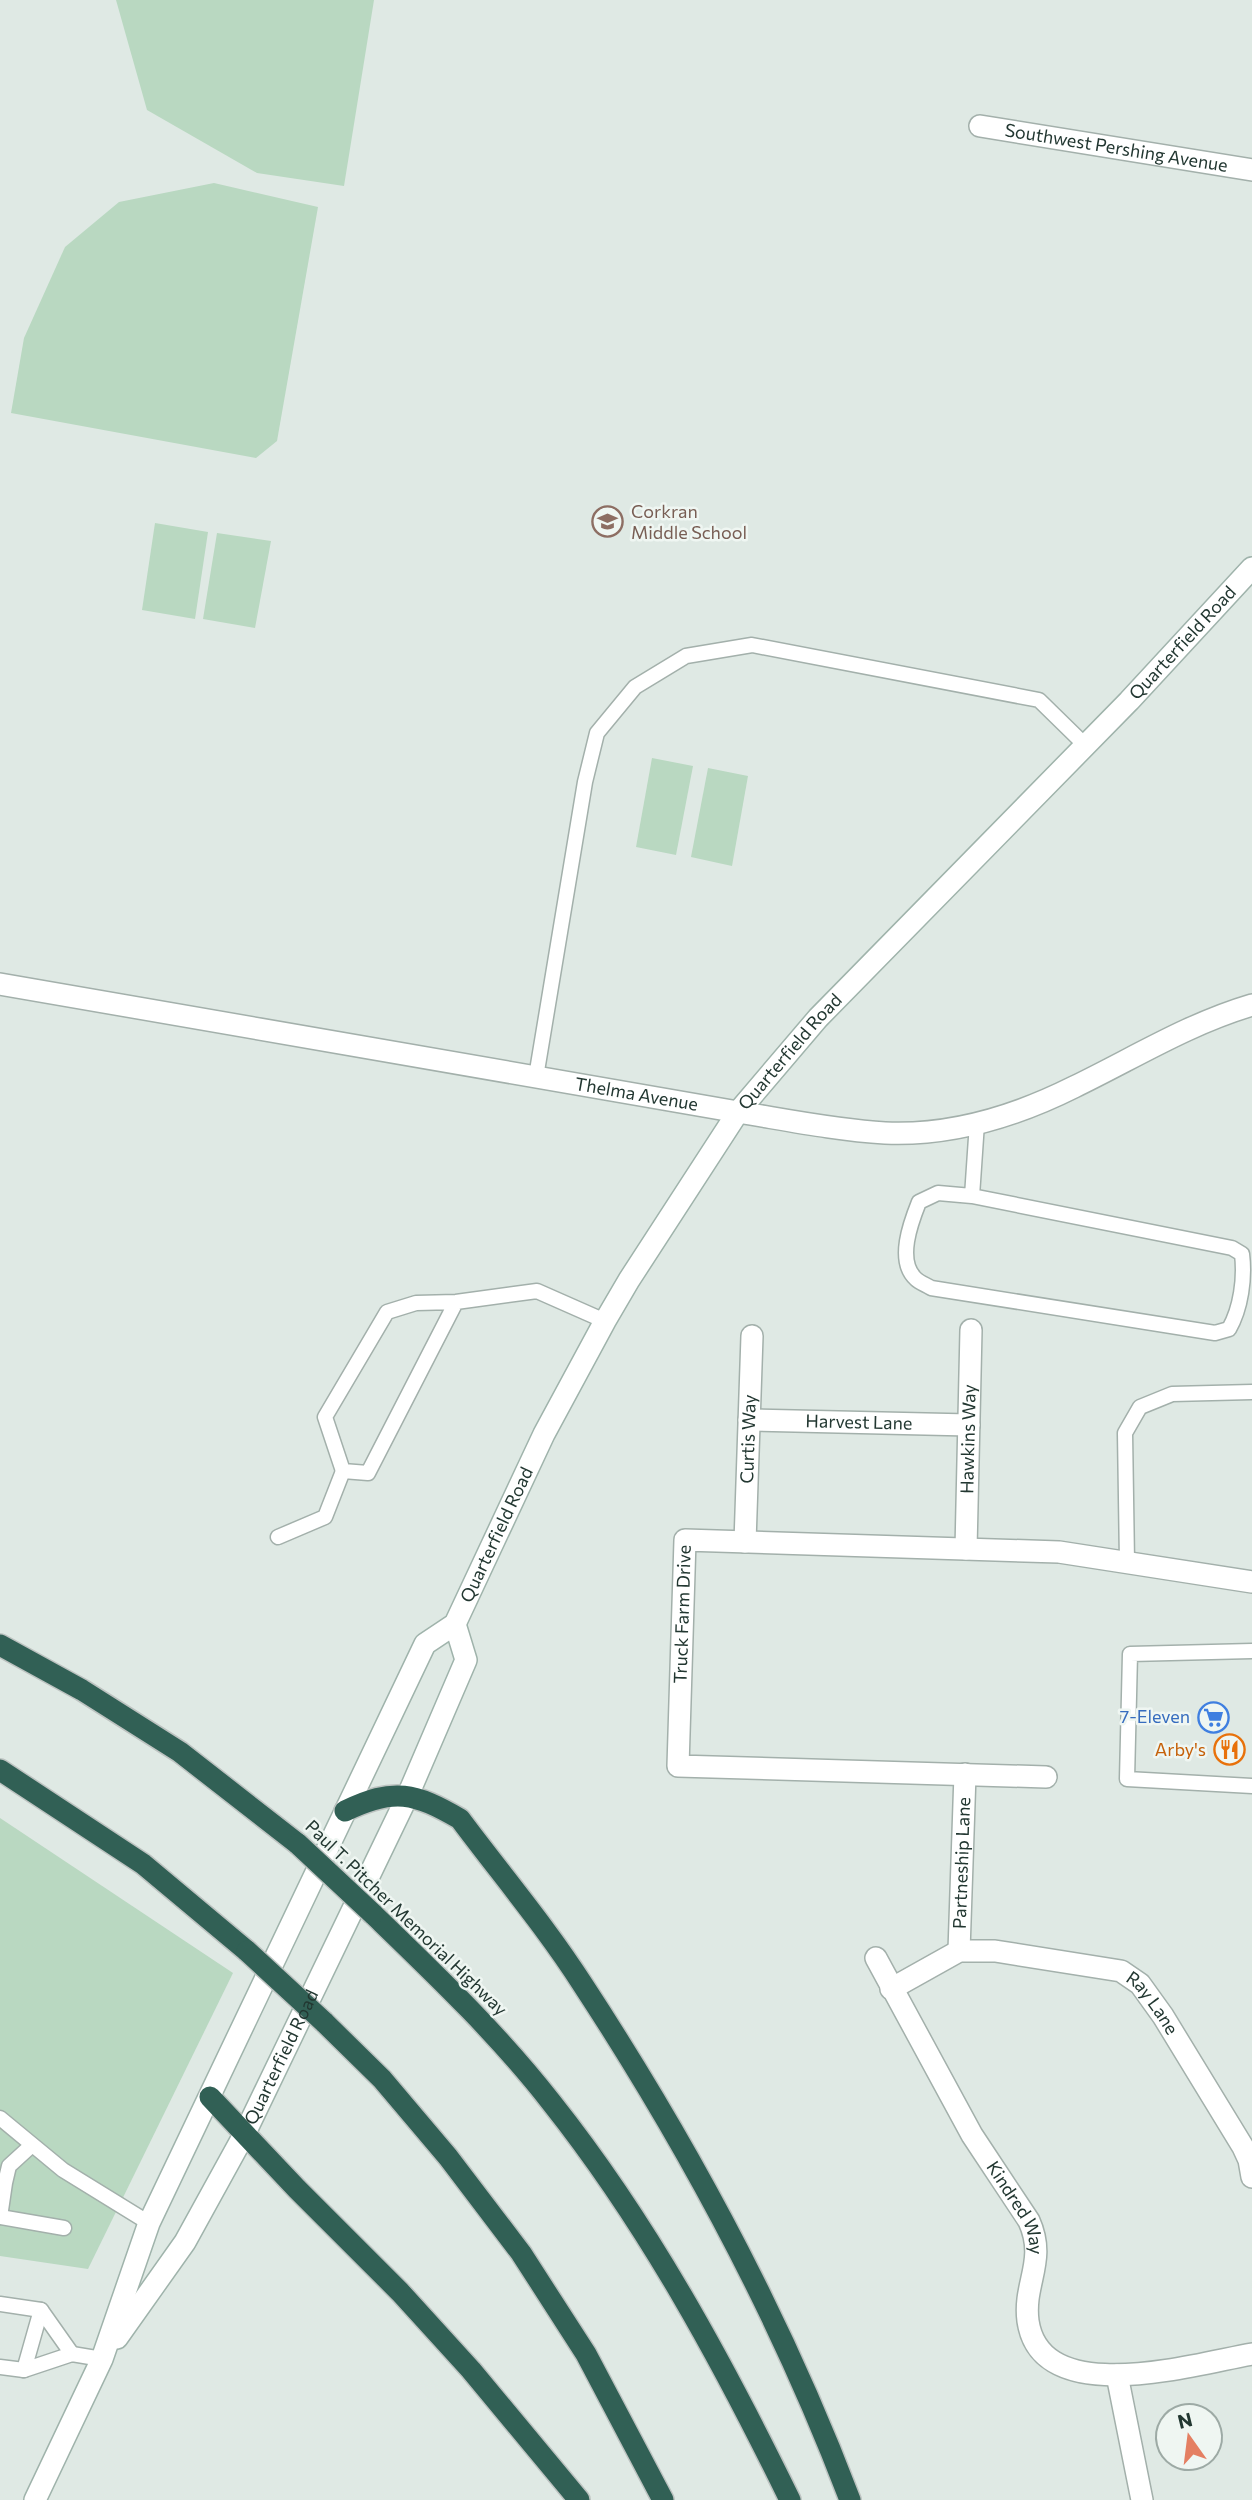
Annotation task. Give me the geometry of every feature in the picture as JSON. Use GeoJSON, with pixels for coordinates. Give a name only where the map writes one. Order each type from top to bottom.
{"type":"FeatureCollection","features":[{"type":"Feature","properties":{"kind":"highway","name":"Paul T. Pitcher Memorial Highway"},"geometry":{"type":"LineString","coordinates":[[0,1646],[82,1690],[180,1752],[298,1844],[373,1913],[481,2020],[551,2102],[616,2190],[687,2302],[749,2416],[790,2500]]}},
{"type":"Feature","properties":{"kind":"highway"},"geometry":{"type":"LineString","coordinates":[[0,1770],[143,1864],[247,1951],[383,2079],[448,2157],[521,2253],[586,2354],[663,2500]]}},
{"type":"Feature","properties":{"kind":"highway"},"geometry":{"type":"LineString","coordinates":[[345,1811],[366,1801],[386,1796],[408,1795],[436,1804],[460,1819],[581,1982],[654,2098],[723,2217],[826,2435],[850,2500]]}},
{"type":"Feature","properties":{"kind":"highway"},"geometry":{"type":"LineString","coordinates":[[209,2096],[409,2302],[503,2408],[579,2500]]}},
{"type":"Feature","properties":{"kind":"street","name":"Southwest Pershing Avenue"},"geometry":{"type":"LineString","coordinates":[[980,126],[1252,170]]}},
{"type":"Feature","properties":{"kind":"street","name":"Quarterfield Road"},"geometry":{"type":"LineString","coordinates":[[35,2500],[102,2359],[149,2223],[425,1644],[455,1624],[544,1434],[629,1280],[738,1112],[794,1044],[864,969],[1129,701],[1251,570]]}},
{"type":"Feature","properties":{"kind":"street","name":"Thelma Avenue"},"geometry":{"type":"LineString","coordinates":[[0,984],[738,1112],[828,1127],[886,1133],[927,1132],[977,1123],[1032,1107],[1115,1067],[1181,1030],[1252,1005]]}},
{"type":"Feature","properties":{"kind":"street","name":"Hawkins Way"},"geometry":{"type":"LineString","coordinates":[[966,1549],[971,1330]]}},
{"type":"Feature","properties":{"kind":"street","name":"Curtis Way"},"geometry":{"type":"LineString","coordinates":[[745,1542],[752,1336]]}},
{"type":"Feature","properties":{"kind":"street","name":"Harvest Lane"},"geometry":{"type":"LineString","coordinates":[[749,1420],[969,1425]]}},
{"type":"Feature","properties":{"kind":"street","name":"Truck Farm Drive"},"geometry":{"type":"LineString","coordinates":[[1046,1777],[678,1766],[685,1540],[1059,1552],[1252,1582]]}},
{"type":"Feature","properties":{"kind":"street","name":"Quarterfield Road"},"geometry":{"type":"LineString","coordinates":[[102,2359],[185,2242],[245,2133],[408,1795],[466,1660],[455,1624]]}},
{"type":"Feature","properties":{"kind":"street","name":"Partneship Lane"},"geometry":{"type":"LineString","coordinates":[[959,1951],[965,1774]]}},
{"type":"Feature","properties":{"kind":"street","name":"Ray Lane"},"geometry":{"type":"LineString","coordinates":[[891,1989],[959,1951],[995,1951],[1121,1971],[1140,1984],[1163,2016],[1243,2147],[1252,2177]]}},
{"type":"Feature","properties":{"kind":"street","name":"Kindred Way"},"geometry":{"type":"LineString","coordinates":[[876,1958],[965,2124],[1035,2234],[1036,2261],[1028,2300],[1028,2319],[1031,2336],[1040,2351],[1053,2362],[1072,2371],[1095,2375],[1117,2375],[1252,2354]]}},
{"type":"Feature","properties":{"kind":"street"},"geometry":{"type":"LineString","coordinates":[[1117,2375],[1142,2500]]}},
{"type":"Feature","properties":{"kind":"lane"},"geometry":{"type":"LineString","coordinates":[[536,1077],[585,782],[597,733],[635,687],[686,656],[752,645],[1039,701],[1085,745]]}},
{"type":"Feature","properties":{"kind":"lane"},"geometry":{"type":"LineString","coordinates":[[972,1196],[977,1123]]}},
{"type":"Feature","properties":{"kind":"lane"},"geometry":{"type":"LineString","coordinates":[[939,1193],[972,1196],[1232,1248],[1242,1254],[1244,1268],[1237,1315],[1229,1329],[1215,1334],[931,1288],[915,1278],[907,1265],[908,1230],[919,1202],[939,1193]]}},
{"type":"Feature","properties":{"kind":"lane"},"geometry":{"type":"LineString","coordinates":[[278,1537],[325,1517],[343,1471],[325,1417],[387,1312],[416,1303],[456,1302],[537,1291],[605,1321]]}},
{"type":"Feature","properties":{"kind":"lane"},"geometry":{"type":"LineString","coordinates":[[343,1471],[368,1473],[456,1302]]}},
{"type":"Feature","properties":{"kind":"lane"},"geometry":{"type":"LineString","coordinates":[[1127,1562],[1125,1433],[1140,1407],[1172,1394],[1252,1392]]}},
{"type":"Feature","properties":{"kind":"lane"},"geometry":{"type":"LineString","coordinates":[[1252,1651],[1130,1654],[1127,1779],[1252,1786]]}},
{"type":"Feature","properties":{"kind":"lane"},"geometry":{"type":"LineString","coordinates":[[0,2118],[63,2170],[149,2223]]}},
{"type":"Feature","properties":{"kind":"lane"},"geometry":{"type":"LineString","coordinates":[[32,2145],[9,2166],[0,2217],[64,2228]]}},
{"type":"Feature","properties":{"kind":"lane"},"geometry":{"type":"LineString","coordinates":[[0,2304],[41,2310],[72,2354]]}},
{"type":"Feature","properties":{"kind":"lane"},"geometry":{"type":"LineString","coordinates":[[24,2370],[41,2310]]}},
{"type":"Feature","properties":{"kind":"lane"},"geometry":{"type":"LineString","coordinates":[[0,2367],[24,2370],[72,2354],[102,2359]]}},
{"type":"Feature","properties":{"kind":"green space"},"geometry":{"type":"Polygon","coordinates":[[[116,0],[374,0],[344,186],[257,173],[147,110],[116,0]]]}},
{"type":"Feature","properties":{"kind":"green space"},"geometry":{"type":"Polygon","coordinates":[[[214,183],[318,207],[277,441],[256,458],[11,413],[24,338],[65,247],[119,202],[214,183]]]}},
{"type":"Feature","properties":{"kind":"green space"},"geometry":{"type":"Polygon","coordinates":[[[155,523],[208,532],[195,619],[142,610],[155,523]]]}},
{"type":"Feature","properties":{"kind":"green space"},"geometry":{"type":"Polygon","coordinates":[[[217,533],[271,541],[255,628],[203,619],[217,533]]]}},
{"type":"Feature","properties":{"kind":"green space"},"geometry":{"type":"Polygon","coordinates":[[[652,758],[693,766],[676,855],[636,847],[652,758]]]}},
{"type":"Feature","properties":{"kind":"green space"},"geometry":{"type":"Polygon","coordinates":[[[708,768],[748,776],[732,866],[691,857],[708,768]]]}},
{"type":"Feature","properties":{"kind":"green space"},"geometry":{"type":"Polygon","coordinates":[[[0,1818],[233,1973],[88,2269],[0,2256],[0,1818]]]}},
{"type":"Feature","properties":{"kind":"place","name":"Corkran Middle School"},"geometry":{"type":"Point","coordinates":[608,522]}},
{"type":"Feature","properties":{"kind":"place","name":"7-Eleven"},"geometry":{"type":"Point","coordinates":[1213,1717]}},
{"type":"Feature","properties":{"kind":"place","name":"Arby's"},"geometry":{"type":"Point","coordinates":[1229,1750]}}]}
